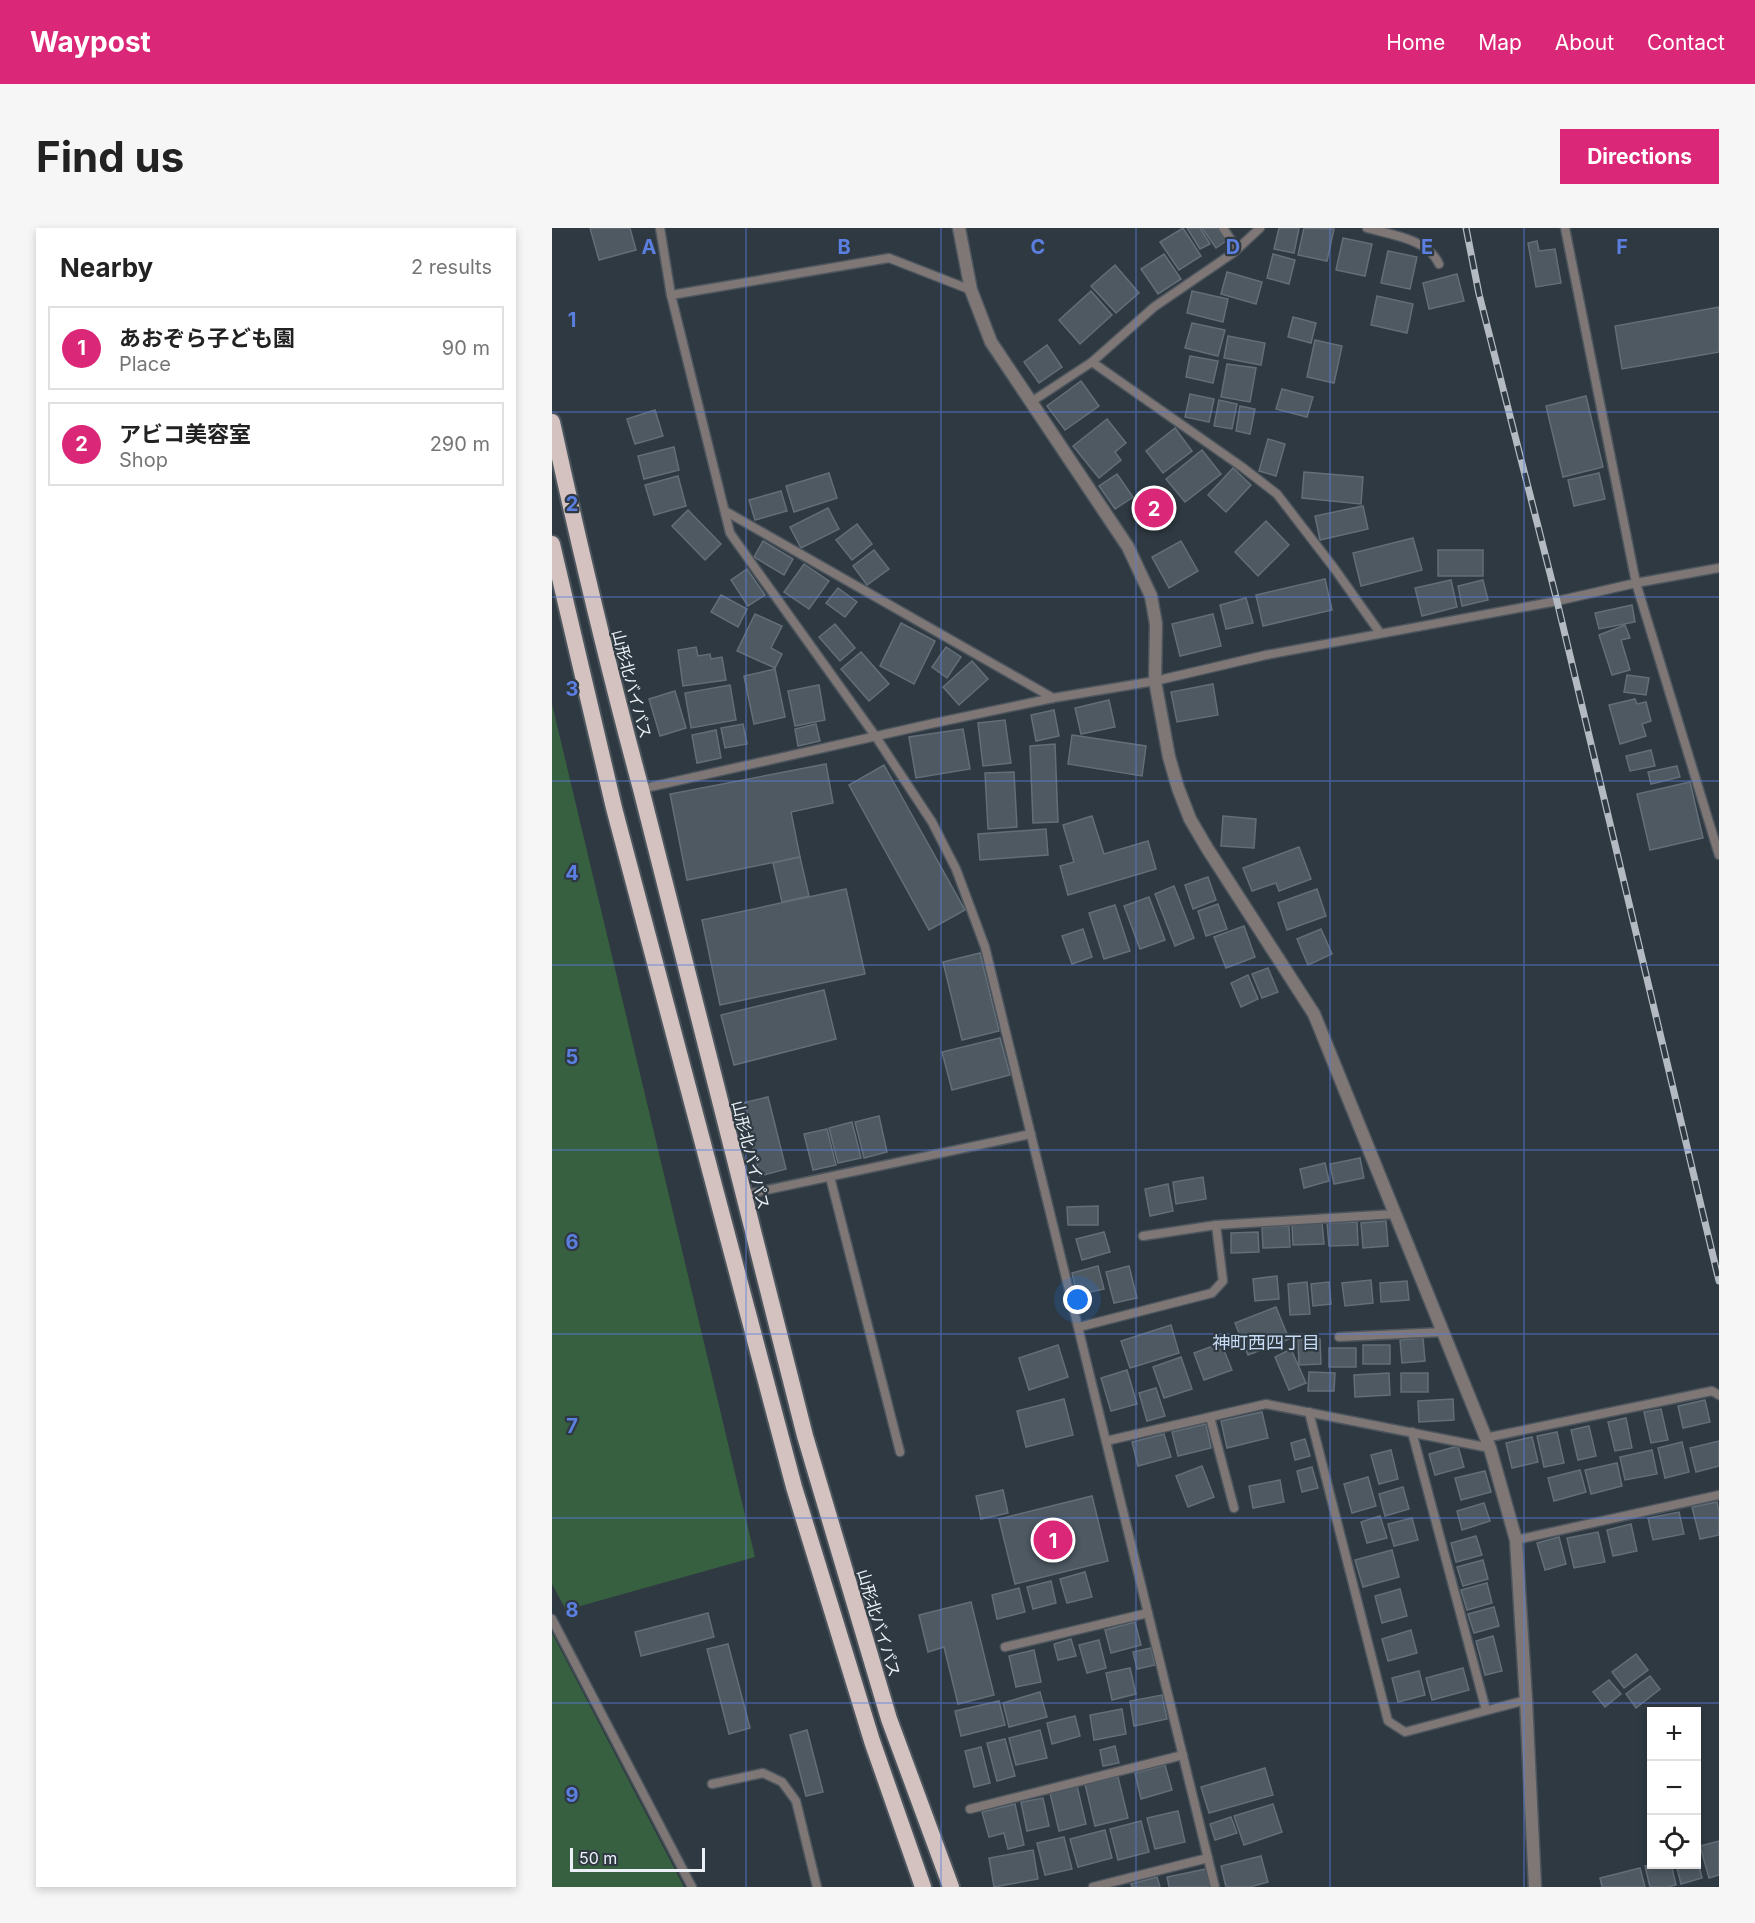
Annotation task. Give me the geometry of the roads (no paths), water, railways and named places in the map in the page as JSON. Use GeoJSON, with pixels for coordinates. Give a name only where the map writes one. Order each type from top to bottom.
{"type":"FeatureCollection","features":[{"type":"Feature","properties":{"kind":"highway","name":"山形北バイパス"},"geometry":{"type":"LineString","coordinates":[[552,422],[614,689],[805,1437],[889,1719],[951,1887]]}},
{"type":"Feature","properties":{"kind":"highway"},"geometry":{"type":"LineString","coordinates":[[552,544],[614,808],[794,1487],[872,1741],[923,1887]]}},
{"type":"Feature","properties":{"kind":"street"},"geometry":{"type":"LineString","coordinates":[[959,228],[971,290],[991,342],[1128,547],[1150,596],[1156,624],[1155,681],[1168,757],[1190,819],[1314,1014],[1487,1443],[1516,1540],[1535,1887]]}},
{"type":"Feature","properties":{"kind":"lane"},"geometry":{"type":"LineString","coordinates":[[660,228],[671,295],[730,533],[876,737],[932,822],[956,869],[985,947],[1215,1887]]}},
{"type":"Feature","properties":{"kind":"lane"},"geometry":{"type":"LineString","coordinates":[[1222,228],[1237,249]]}},
{"type":"Feature","properties":{"kind":"lane"},"geometry":{"type":"LineString","coordinates":[[1031,402],[1092,362],[1154,307],[1237,249],[1260,228]]}},
{"type":"Feature","properties":{"kind":"lane"},"geometry":{"type":"LineString","coordinates":[[1368,228],[1411,240],[1434,253],[1439,264]]}},
{"type":"Feature","properties":{"kind":"lane"},"geometry":{"type":"LineString","coordinates":[[1565,228],[1636,583],[1719,855]]}},
{"type":"Feature","properties":{"kind":"lane"},"geometry":{"type":"LineString","coordinates":[[671,295],[889,258],[971,290]]}},
{"type":"Feature","properties":{"kind":"lane"},"geometry":{"type":"LineString","coordinates":[[1092,362],[1242,467],[1276,494],[1334,568],[1380,633]]}},
{"type":"Feature","properties":{"kind":"lane"},"geometry":{"type":"LineString","coordinates":[[725,511],[1053,698]]}},
{"type":"Feature","properties":{"kind":"lane"},"geometry":{"type":"LineString","coordinates":[[641,789],[1053,698],[1155,681],[1266,655],[1557,601],[1636,583],[1719,568]]}},
{"type":"Feature","properties":{"kind":"lane"},"geometry":{"type":"LineString","coordinates":[[743,1195],[1031,1134]]}},
{"type":"Feature","properties":{"kind":"lane"},"geometry":{"type":"LineString","coordinates":[[830,1177],[900,1452]]}},
{"type":"Feature","properties":{"kind":"lane"},"geometry":{"type":"LineString","coordinates":[[1143,1236],[1216,1225],[1395,1214]]}},
{"type":"Feature","properties":{"kind":"lane"},"geometry":{"type":"LineString","coordinates":[[1079,1327],[1212,1293],[1223,1281],[1216,1225]]}},
{"type":"Feature","properties":{"kind":"lane"},"geometry":{"type":"LineString","coordinates":[[1339,1337],[1443,1332]]}},
{"type":"Feature","properties":{"kind":"lane"},"geometry":{"type":"LineString","coordinates":[[1106,1441],[1266,1404],[1412,1432],[1487,1443],[1712,1391],[1719,1395]]}},
{"type":"Feature","properties":{"kind":"lane"},"geometry":{"type":"LineString","coordinates":[[1309,1412],[1388,1721],[1405,1732],[1526,1700]]}},
{"type":"Feature","properties":{"kind":"lane"},"geometry":{"type":"LineString","coordinates":[[1210,1417],[1234,1508]]}},
{"type":"Feature","properties":{"kind":"lane"},"geometry":{"type":"LineString","coordinates":[[1412,1432],[1486,1710]]}},
{"type":"Feature","properties":{"kind":"lane"},"geometry":{"type":"LineString","coordinates":[[1516,1540],[1719,1495]]}},
{"type":"Feature","properties":{"kind":"lane"},"geometry":{"type":"LineString","coordinates":[[1005,1647],[1148,1612]]}},
{"type":"Feature","properties":{"kind":"lane"},"geometry":{"type":"LineString","coordinates":[[552,1619],[692,1887]]}},
{"type":"Feature","properties":{"kind":"lane"},"geometry":{"type":"LineString","coordinates":[[970,1809],[1183,1755]]}},
{"type":"Feature","properties":{"kind":"lane"},"geometry":{"type":"LineString","coordinates":[[712,1784],[763,1773],[782,1782],[796,1801],[817,1887]]}},
{"type":"Feature","properties":{"kind":"lane"},"geometry":{"type":"LineString","coordinates":[[1094,1887],[1208,1858]]}},
{"type":"Feature","properties":{"kind":"railway"},"geometry":{"type":"LineString","coordinates":[[1466,228],[1479,294],[1557,601],[1719,1281]]}},
{"type":"Feature","properties":{"kind":"place","name":"アビコ美容室"},"geometry":{"type":"Point","coordinates":[1154,508]}},
{"type":"Feature","properties":{"kind":"place","name":"あおぞら子ども園"},"geometry":{"type":"Point","coordinates":[1053,1540]}},
{"type":"Feature","properties":{"kind":"district","name":"神町西四丁目"},"geometry":{"type":"Point","coordinates":[1266,1342]}}]}
